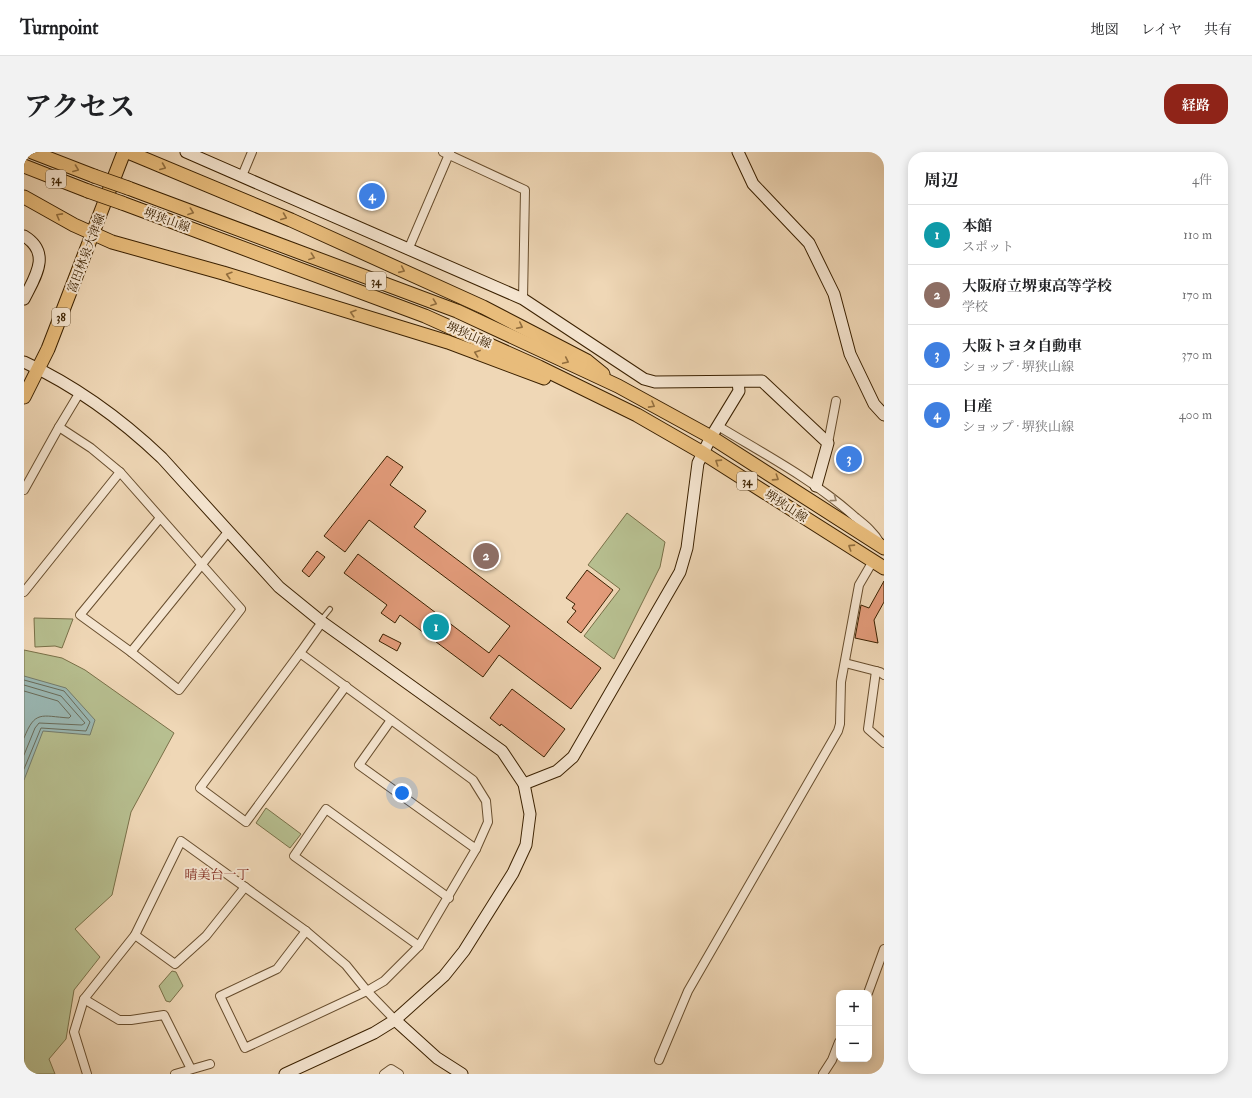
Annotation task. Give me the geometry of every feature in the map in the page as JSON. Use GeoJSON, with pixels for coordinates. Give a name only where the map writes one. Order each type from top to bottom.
{"type":"FeatureCollection","features":[{"type":"Feature","properties":{"kind":"main road","name":"堺狭山線"},"geometry":{"type":"LineString","coordinates":[[32,152],[457,311],[715,431],[883,547]]}},
{"type":"Feature","properties":{"kind":"main road","name":"富田林泉大津線"},"geometry":{"type":"LineString","coordinates":[[24,397],[48,349],[124,152]]}},
{"type":"Feature","properties":{"kind":"main road"},"geometry":{"type":"LineString","coordinates":[[128,152],[291,220],[483,307],[587,361],[618,386]]}},
{"type":"Feature","properties":{"kind":"main road","name":"堺狭山線"},"geometry":{"type":"LineString","coordinates":[[24,166],[425,316],[539,367],[637,415],[703,453],[884,568]]}},
{"type":"Feature","properties":{"kind":"main road"},"geometry":{"type":"LineString","coordinates":[[24,197],[93,234],[112,242],[224,273],[448,342],[606,401]]}},
{"type":"Feature","properties":{"kind":"street"},"geometry":{"type":"LineString","coordinates":[[186,152],[523,299],[644,379],[653,382],[762,381],[828,443]]}},
{"type":"Feature","properties":{"kind":"street"},"geometry":{"type":"LineString","coordinates":[[242,176],[252,152]]}},
{"type":"Feature","properties":{"kind":"street"},"geometry":{"type":"LineString","coordinates":[[738,152],[753,184],[809,243],[834,294],[850,354],[874,404],[884,415]]}},
{"type":"Feature","properties":{"kind":"street"},"geometry":{"type":"LineString","coordinates":[[408,250],[447,153],[525,190],[523,299]]}},
{"type":"Feature","properties":{"kind":"street"},"geometry":{"type":"LineString","coordinates":[[24,236],[33,242],[39,254],[40,262],[38,271],[24,300]]}},
{"type":"Feature","properties":{"kind":"street"},"geometry":{"type":"LineString","coordinates":[[24,362],[80,392],[115,416],[162,458],[270,578],[321,621],[502,751],[524,784],[530,814],[526,845],[513,873],[464,951],[427,992],[395,1020],[374,1033],[285,1074]]}},
{"type":"Feature","properties":{"kind":"street"},"geometry":{"type":"LineString","coordinates":[[524,784],[557,772],[573,757],[680,572],[687,548],[698,463],[739,391],[738,382]]}},
{"type":"Feature","properties":{"kind":"street"},"geometry":{"type":"LineString","coordinates":[[24,490],[80,392]]}},
{"type":"Feature","properties":{"kind":"street"},"geometry":{"type":"LineString","coordinates":[[816,486],[828,443],[836,402]]}},
{"type":"Feature","properties":{"kind":"street"},"geometry":{"type":"LineString","coordinates":[[60,427],[91,448],[120,472],[241,610],[179,690],[132,652],[80,615],[160,518]]}},
{"type":"Feature","properties":{"kind":"street"},"geometry":{"type":"LineString","coordinates":[[715,431],[816,486],[844,507],[875,534],[883,547]]}},
{"type":"Feature","properties":{"kind":"street"},"geometry":{"type":"LineString","coordinates":[[24,592],[120,472]]}},
{"type":"Feature","properties":{"kind":"street"},"geometry":{"type":"LineString","coordinates":[[132,652],[228,532]]}},
{"type":"Feature","properties":{"kind":"street"},"geometry":{"type":"LineString","coordinates":[[659,1060],[688,991],[838,731],[840,724],[841,682],[859,585],[873,561]]}},
{"type":"Feature","properties":{"kind":"street"},"geometry":{"type":"LineString","coordinates":[[321,621],[300,653],[200,788],[246,822],[346,686]]}},
{"type":"Feature","properties":{"kind":"street"},"geometry":{"type":"LineString","coordinates":[[300,653],[473,780],[486,801],[488,822],[476,849],[449,898],[419,946],[384,981],[367,991],[245,1048],[220,996],[277,968],[306,932]]}},
{"type":"Feature","properties":{"kind":"street"},"geometry":{"type":"LineString","coordinates":[[845,663],[880,673],[868,729],[884,743]]}},
{"type":"Feature","properties":{"kind":"street"},"geometry":{"type":"LineString","coordinates":[[392,720],[358,765],[476,849]]}},
{"type":"Feature","properties":{"kind":"street"},"geometry":{"type":"LineString","coordinates":[[419,946],[294,856],[326,809],[449,898]]}},
{"type":"Feature","properties":{"kind":"street"},"geometry":{"type":"LineString","coordinates":[[87,1074],[74,1032],[84,998],[135,935],[181,841],[306,932],[346,965],[367,991],[395,1020],[437,1058],[462,1074]]}},
{"type":"Feature","properties":{"kind":"street"},"geometry":{"type":"LineString","coordinates":[[135,935],[175,964],[206,936],[245,887]]}},
{"type":"Feature","properties":{"kind":"street"},"geometry":{"type":"LineString","coordinates":[[869,990],[884,949]]}},
{"type":"Feature","properties":{"kind":"street"},"geometry":{"type":"LineString","coordinates":[[84,998],[119,1020],[164,1015],[191,1069]]}},
{"type":"Feature","properties":{"kind":"street"},"geometry":{"type":"LineString","coordinates":[[823,1074],[832,1060],[836,1050]]}},
{"type":"Feature","properties":{"kind":"street"},"geometry":{"type":"LineString","coordinates":[[175,1074],[210,1064]]}},
{"type":"Feature","properties":{"kind":"street"},"geometry":{"type":"LineString","coordinates":[[384,1074],[391,1069],[399,1074]]}},
{"type":"Feature","properties":{"kind":"lane"},"geometry":{"type":"LineString","coordinates":[[321,621],[330,609]]}},
{"type":"Feature","properties":{"kind":"green space"},"geometry":{"type":"Polygon","coordinates":[[[627,513],[665,542],[660,567],[614,659],[584,636],[620,589],[588,565],[627,513]]]}},
{"type":"Feature","properties":{"kind":"green space"},"geometry":{"type":"Polygon","coordinates":[[[34,618],[73,619],[62,648],[55,646],[35,647],[34,618]]]}},
{"type":"Feature","properties":{"kind":"green space"},"geometry":{"type":"Polygon","coordinates":[[[24,650],[62,658],[85,670],[174,733],[131,812],[112,895],[75,929],[100,957],[74,990],[66,1039],[49,1059],[55,1074],[24,1074],[24,650]]]}},
{"type":"Feature","properties":{"kind":"green space"},"geometry":{"type":"Polygon","coordinates":[[[266,808],[301,834],[290,848],[256,823],[266,808]]]}},
{"type":"Feature","properties":{"kind":"green space"},"geometry":{"type":"Polygon","coordinates":[[[172,971],[176,972],[183,986],[170,1002],[166,1001],[159,986],[172,971]]]}},
{"type":"Feature","properties":{"kind":"water"},"geometry":{"type":"Polygon","coordinates":[[[24,676],[66,688],[95,720],[90,735],[43,731],[24,780],[24,676]]]}},
{"type":"Feature","properties":{"kind":"building"},"geometry":{"type":"Polygon","coordinates":[[[387,456],[403,467],[390,485],[426,511],[414,527],[601,668],[571,709],[499,655],[483,677],[400,615],[395,623],[381,613],[387,605],[344,573],[358,554],[489,653],[510,626],[369,520],[345,552],[324,536],[387,456]]]}},
{"type":"Feature","properties":{"kind":"building"},"geometry":{"type":"Polygon","coordinates":[[[317,551],[325,557],[309,577],[302,571],[317,551]]]}},
{"type":"Feature","properties":{"kind":"building"},"geometry":{"type":"Polygon","coordinates":[[[587,570],[613,590],[581,633],[567,622],[576,611],[572,608],[575,604],[566,598],[587,570]]]}},
{"type":"Feature","properties":{"kind":"building"},"geometry":{"type":"Polygon","coordinates":[[[884,581],[884,602],[874,620],[878,643],[855,638],[861,605],[869,608],[884,581]]]}},
{"type":"Feature","properties":{"kind":"building"},"geometry":{"type":"Polygon","coordinates":[[[383,634],[401,643],[397,651],[379,641],[383,634]]]}},
{"type":"Feature","properties":{"kind":"building"},"geometry":{"type":"Polygon","coordinates":[[[512,689],[565,729],[544,757],[501,724],[500,726],[490,718],[512,689]]]}},
{"type":"Feature","properties":{"kind":"place","name":"日産"},"geometry":{"type":"Point","coordinates":[372,196]}},
{"type":"Feature","properties":{"kind":"place","name":"大阪トヨタ自動車"},"geometry":{"type":"Point","coordinates":[849,459]}},
{"type":"Feature","properties":{"kind":"place","name":"大阪府立堺東高等学校"},"geometry":{"type":"Point","coordinates":[486,556]}},
{"type":"Feature","properties":{"kind":"place","name":"本館"},"geometry":{"type":"Point","coordinates":[436,627]}},
{"type":"Feature","properties":{"kind":"district","name":"晴美台一丁"},"geometry":{"type":"Point","coordinates":[217,874]}}]}
